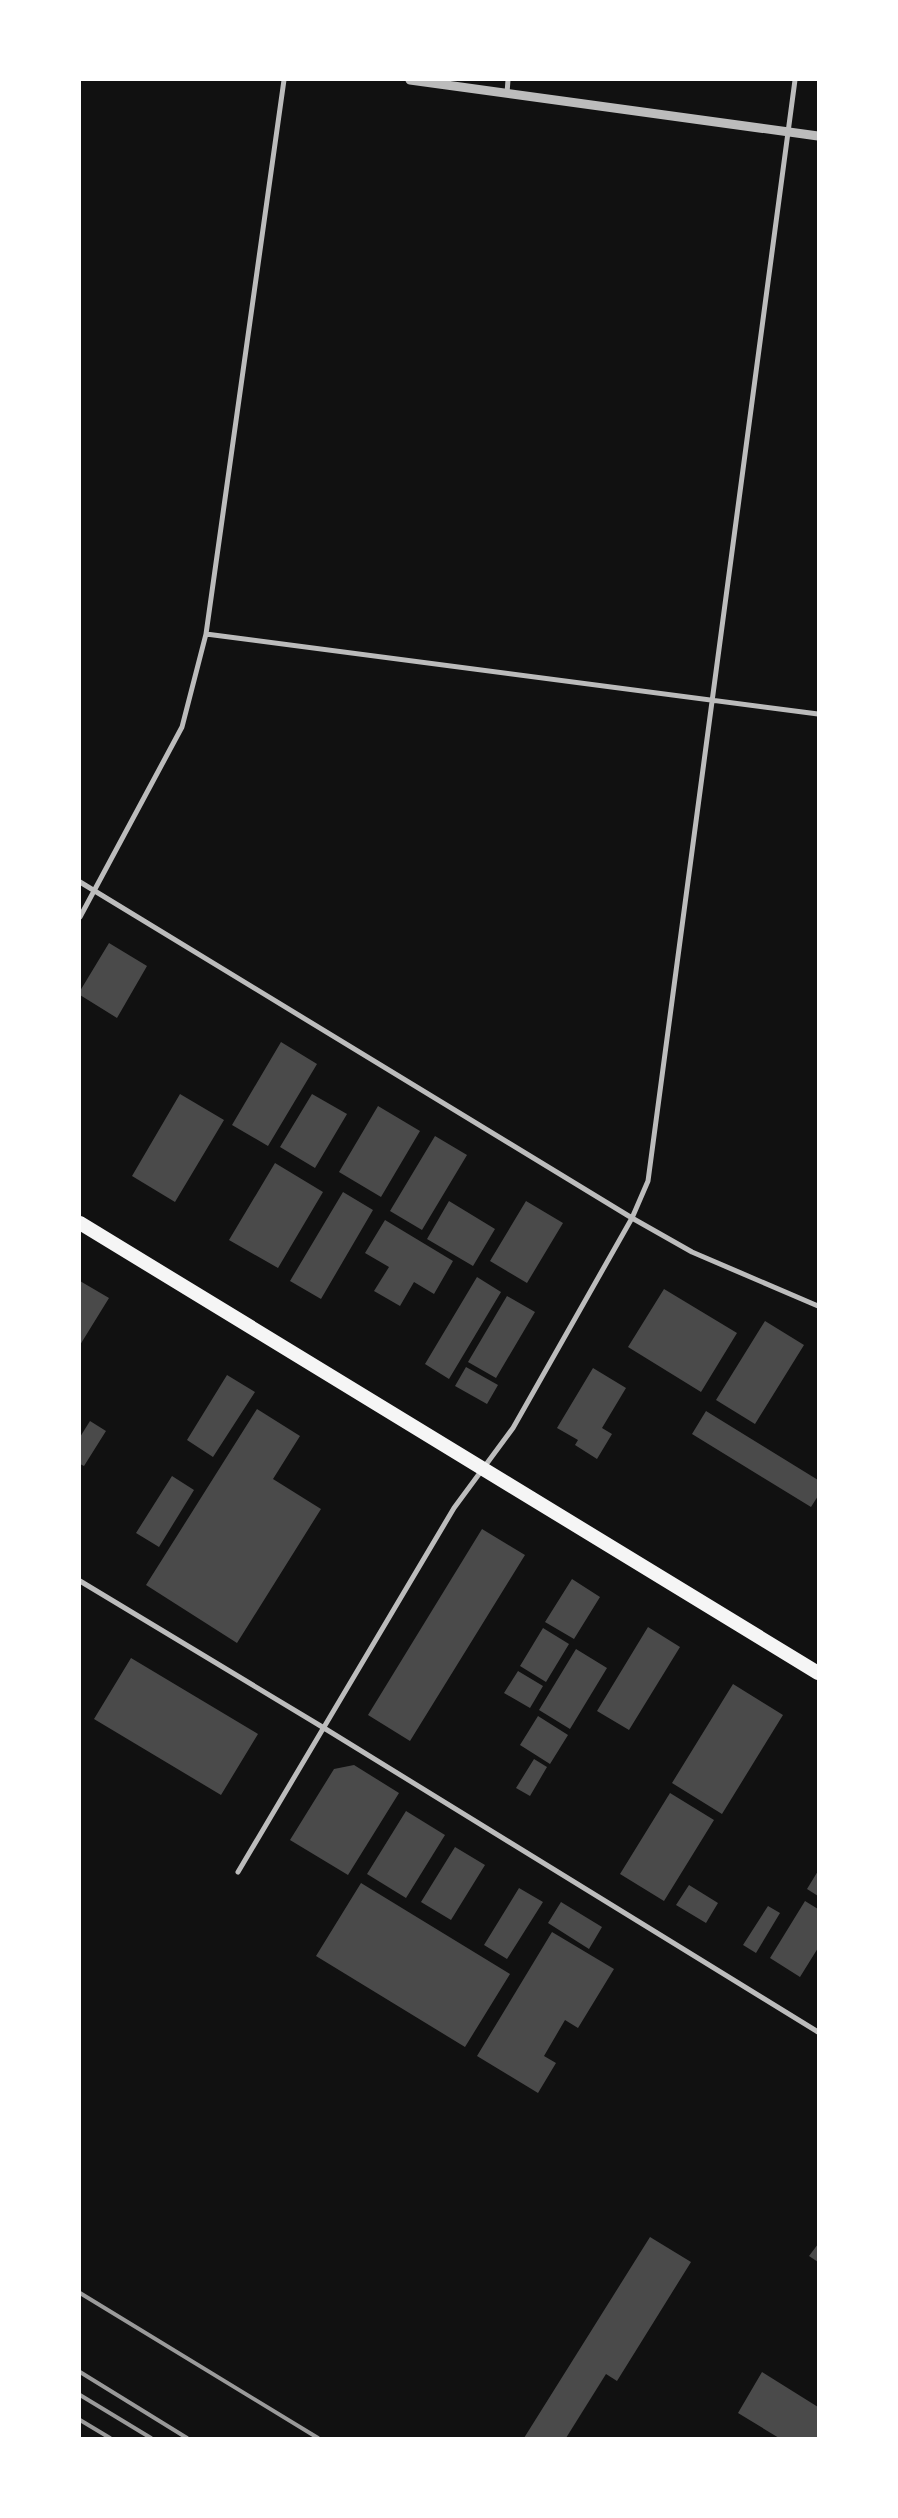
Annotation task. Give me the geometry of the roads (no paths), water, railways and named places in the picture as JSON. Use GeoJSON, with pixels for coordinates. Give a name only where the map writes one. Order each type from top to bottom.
{"type":"FeatureCollection","features":[{"type":"Feature","properties":{"kind":"highway"},"geometry":{"type":"LineString","coordinates":[[80,1224],[818,1673]]}},
{"type":"Feature","properties":{"kind":"street"},"geometry":{"type":"LineString","coordinates":[[80,918],[182,727],[206,634],[284,80]]}},
{"type":"Feature","properties":{"kind":"street"},"geometry":{"type":"LineString","coordinates":[[410,80],[818,136]]}},
{"type":"Feature","properties":{"kind":"street"},"geometry":{"type":"LineString","coordinates":[[507,93],[508,80]]}},
{"type":"Feature","properties":{"kind":"street"},"geometry":{"type":"LineString","coordinates":[[238,1872],[454,1508],[513,1428],[632,1218],[648,1182],[795,80]]}},
{"type":"Feature","properties":{"kind":"street"},"geometry":{"type":"LineString","coordinates":[[206,634],[818,714]]}},
{"type":"Feature","properties":{"kind":"street"},"geometry":{"type":"LineString","coordinates":[[80,882],[632,1218],[692,1252],[818,1306]]}},
{"type":"Feature","properties":{"kind":"street"},"geometry":{"type":"LineString","coordinates":[[80,1581],[324,1728],[818,2032]]}},
{"type":"Feature","properties":{"kind":"railway"},"geometry":{"type":"LineString","coordinates":[[80,2293],[318,2438]]}},
{"type":"Feature","properties":{"kind":"railway"},"geometry":{"type":"LineString","coordinates":[[80,2372],[187,2438]]}},
{"type":"Feature","properties":{"kind":"railway"},"geometry":{"type":"LineString","coordinates":[[80,2395],[151,2438]]}},
{"type":"Feature","properties":{"kind":"railway"},"geometry":{"type":"LineString","coordinates":[[80,2420],[110,2438]]}}]}
